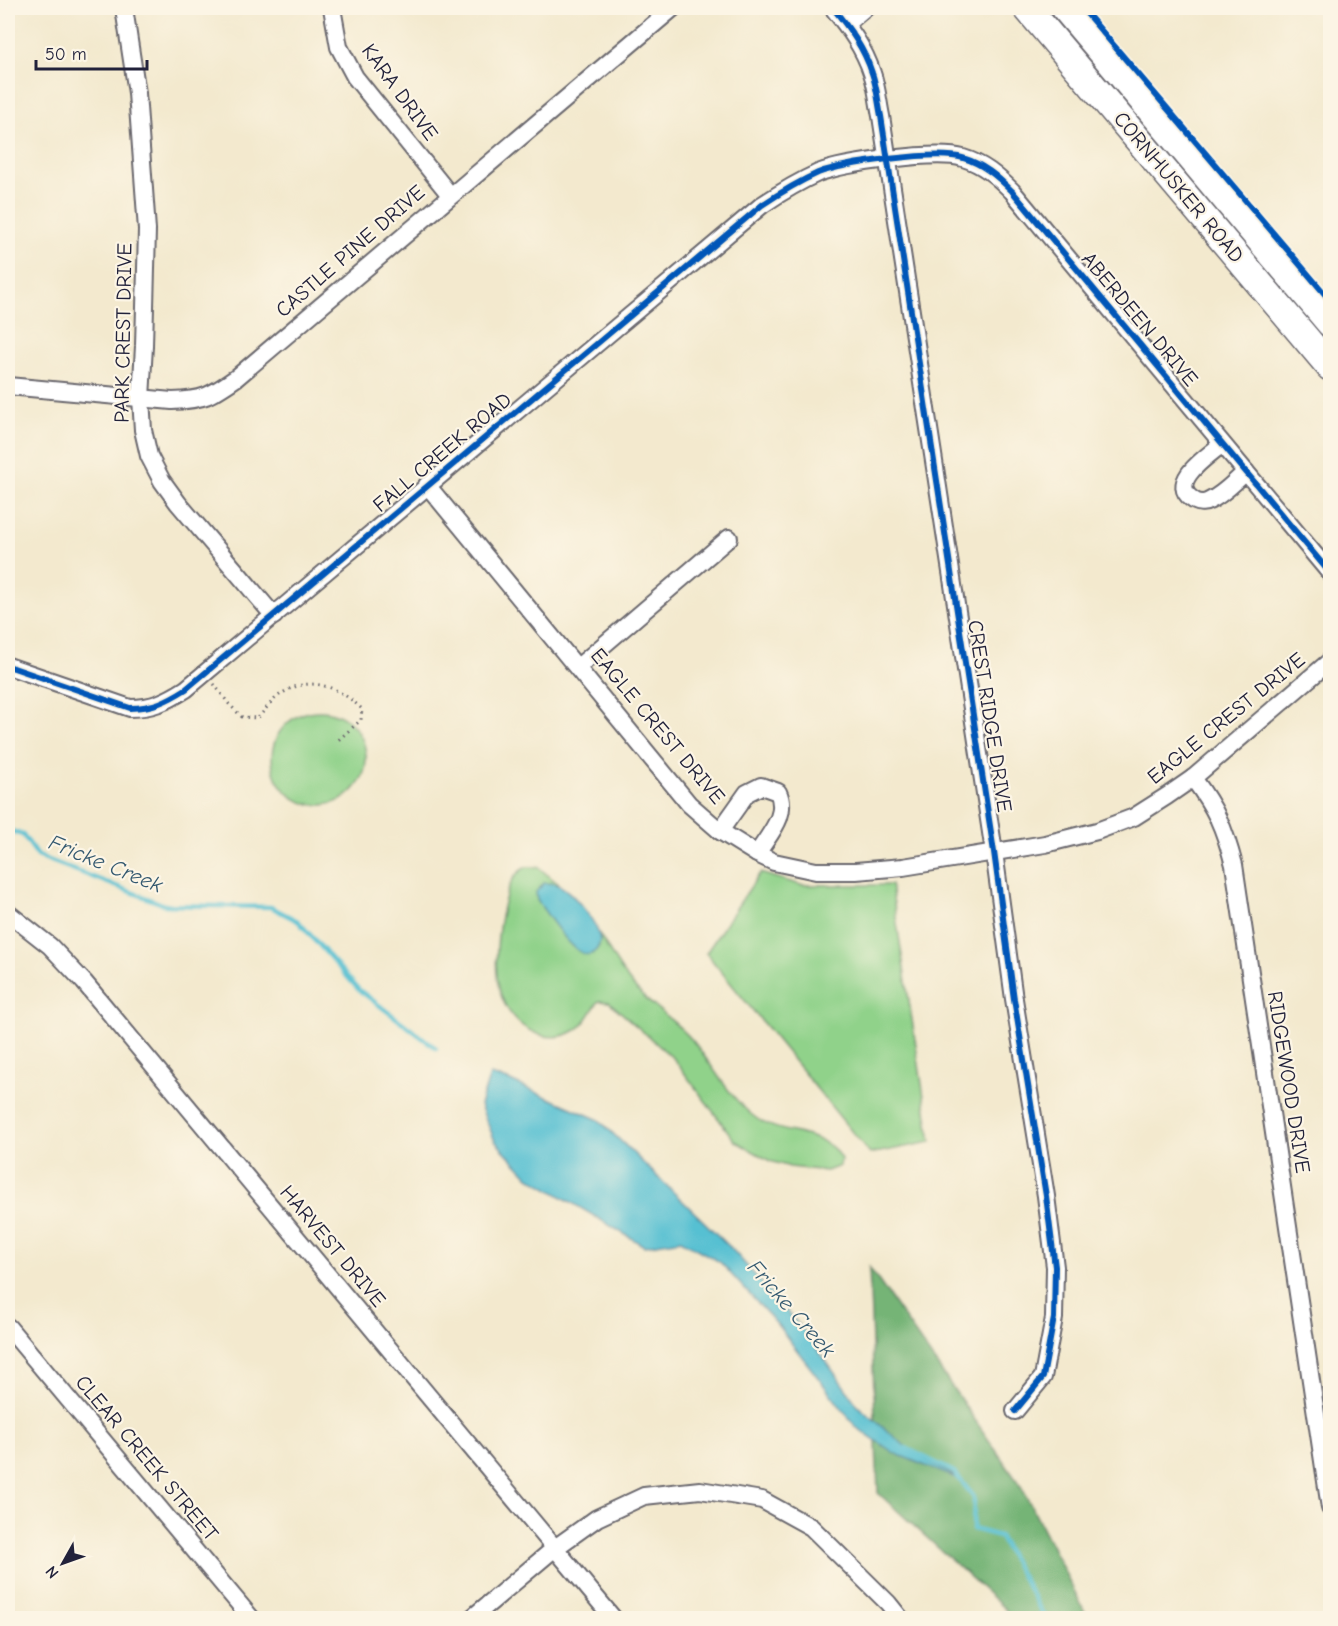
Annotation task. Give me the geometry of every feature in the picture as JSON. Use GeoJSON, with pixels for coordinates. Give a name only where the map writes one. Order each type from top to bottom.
{"type":"FeatureCollection","features":[{"type":"Feature","properties":{"kind":"main road","name":"CORNHUSKER ROAD"},"geometry":{"type":"LineString","coordinates":[[1027,8],[1330,367]]}},
{"type":"Feature","properties":{"kind":"main road","name":"CORNHUSKER ROAD"},"geometry":{"type":"LineString","coordinates":[[1065,8],[1330,323]]}},
{"type":"Feature","properties":{"kind":"street","name":"PARK CREST DRIVE"},"geometry":{"type":"LineString","coordinates":[[124,8],[137,93],[147,230],[141,398],[143,430],[149,456],[178,503],[274,616]]}},
{"type":"Feature","properties":{"kind":"street","name":"KARA DRIVE"},"geometry":{"type":"LineString","coordinates":[[332,8],[339,47],[355,77],[450,195]]}},
{"type":"Feature","properties":{"kind":"street","name":"CASTLE PINE DRIVE"},"geometry":{"type":"LineString","coordinates":[[8,386],[172,401],[197,400],[216,392],[245,370],[673,8]]}},
{"type":"Feature","properties":{"kind":"street"},"geometry":{"type":"LineString","coordinates":[[832,8],[846,24],[865,8]]}},
{"type":"Feature","properties":{"kind":"street","name":"CREST RIDGE DRIVE"},"geometry":{"type":"LineString","coordinates":[[846,24],[862,50],[873,76],[994,852],[1055,1267],[1054,1318],[1043,1377],[1015,1411]]}},
{"type":"Feature","properties":{"kind":"street","name":"ABERDEEN DRIVE"},"geometry":{"type":"LineString","coordinates":[[887,160],[942,154],[979,164],[997,175],[1330,573]]}},
{"type":"Feature","properties":{"kind":"street","name":"FALL CREEK ROAD"},"geometry":{"type":"LineString","coordinates":[[8,666],[130,708],[148,708],[167,701],[206,673],[762,205],[788,187],[820,172],[887,160]]}},
{"type":"Feature","properties":{"kind":"street"},"geometry":{"type":"LineString","coordinates":[[1222,444],[1190,471],[1185,480],[1185,489],[1190,498],[1198,502],[1208,502],[1246,472]]}},
{"type":"Feature","properties":{"kind":"street","name":"EAGLE CREST DRIVE"},"geometry":{"type":"LineString","coordinates":[[428,485],[689,804],[720,831],[757,854],[774,862],[816,871],[856,871],[903,867],[1045,844],[1097,831],[1134,817],[1193,778],[1330,662]]}},
{"type":"Feature","properties":{"kind":"street"},"geometry":{"type":"LineString","coordinates":[[578,667],[729,538]]}},
{"type":"Feature","properties":{"kind":"street","name":"RIDGEWOOD DRIVE"},"geometry":{"type":"LineString","coordinates":[[1193,778],[1211,802],[1226,833],[1234,865],[1330,1508]]}},
{"type":"Feature","properties":{"kind":"street"},"geometry":{"type":"LineString","coordinates":[[720,831],[747,793],[760,786],[778,792],[783,802],[781,814],[757,854]]}},
{"type":"Feature","properties":{"kind":"street","name":"HARVEST DRIVE"},"geometry":{"type":"LineString","coordinates":[[8,913],[50,946],[84,982],[613,1618]]}},
{"type":"Feature","properties":{"kind":"street","name":"CLEAR CREEK STREET"},"geometry":{"type":"LineString","coordinates":[[8,1327],[252,1618]]}},
{"type":"Feature","properties":{"kind":"street"},"geometry":{"type":"LineString","coordinates":[[472,1618],[555,1548],[597,1518],[644,1496],[700,1490],[762,1500],[811,1527],[888,1603],[900,1618]]}},
{"type":"Feature","properties":{"kind":"path"},"geometry":{"type":"LineString","coordinates":[[206,673],[229,704],[243,717],[258,718],[281,694],[300,685],[317,683],[347,695],[362,709],[361,720],[336,742]]}},
{"type":"Feature","properties":{"kind":"green space"},"geometry":{"type":"Polygon","coordinates":[[[319,711],[337,715],[352,725],[362,740],[366,758],[362,776],[352,791],[337,801],[319,805],[301,801],[286,791],[276,776],[272,758],[276,740],[286,725],[301,715],[319,711]]]}},
{"type":"Feature","properties":{"kind":"green space"},"geometry":{"type":"Polygon","coordinates":[[[526,867],[538,867],[560,885],[551,883],[537,900],[571,943],[579,950],[587,953],[593,952],[598,947],[600,935],[632,984],[688,1035],[746,1110],[774,1127],[825,1142],[841,1159],[840,1166],[827,1171],[790,1167],[770,1161],[735,1141],[674,1059],[609,1002],[599,1001],[576,1030],[553,1037],[531,1031],[513,1017],[501,995],[498,983],[498,937],[508,890],[514,877],[526,867]]]}},
{"type":"Feature","properties":{"kind":"green space"},"geometry":{"type":"Polygon","coordinates":[[[760,873],[801,885],[891,885],[931,1142],[870,1154],[706,953],[760,873]]]}},
{"type":"Feature","properties":{"kind":"green space"},"geometry":{"type":"Polygon","coordinates":[[[869,1267],[1022,1488],[1088,1618],[1009,1618],[1006,1610],[878,1493],[869,1267]]]}},
{"type":"Feature","properties":{"kind":"water"},"geometry":{"type":"Polygon","coordinates":[[[544,883],[564,888],[588,914],[600,939],[593,953],[586,954],[576,949],[546,913],[537,900],[536,892],[544,883]]]}},
{"type":"Feature","properties":{"kind":"water"},"geometry":{"type":"Polygon","coordinates":[[[490,1075],[508,1080],[599,1120],[731,1248],[806,1333],[858,1406],[911,1451],[961,1480],[896,1454],[856,1427],[776,1323],[720,1262],[681,1240],[644,1246],[529,1177],[495,1141],[480,1105],[490,1075]]]}},
{"type":"Feature","properties":{"kind":"waterway","name":"Fricke Creek"},"geometry":{"type":"LineString","coordinates":[[8,830],[23,835],[38,856],[165,905],[271,907],[298,921],[359,990],[436,1048]]}},
{"type":"Feature","properties":{"kind":"waterway","name":"Fricke Creek"},"geometry":{"type":"LineString","coordinates":[[906,1448],[954,1472],[974,1497],[973,1529],[999,1536],[1045,1618]]}},
{"type":"Feature","properties":{"kind":"cycle path"},"geometry":{"type":"LineString","coordinates":[[833,8],[865,55],[874,78],[877,94],[1046,1196],[1055,1267],[1054,1318],[1043,1377],[1015,1411]]}},
{"type":"Feature","properties":{"kind":"cycle path"},"geometry":{"type":"LineString","coordinates":[[1082,8],[1330,300]]}},
{"type":"Feature","properties":{"kind":"cycle path"},"geometry":{"type":"LineString","coordinates":[[8,666],[130,708],[153,705],[172,697],[186,689],[762,205],[818,173],[868,162],[913,157],[963,158],[977,164],[1001,180],[1330,573]]}}]}
